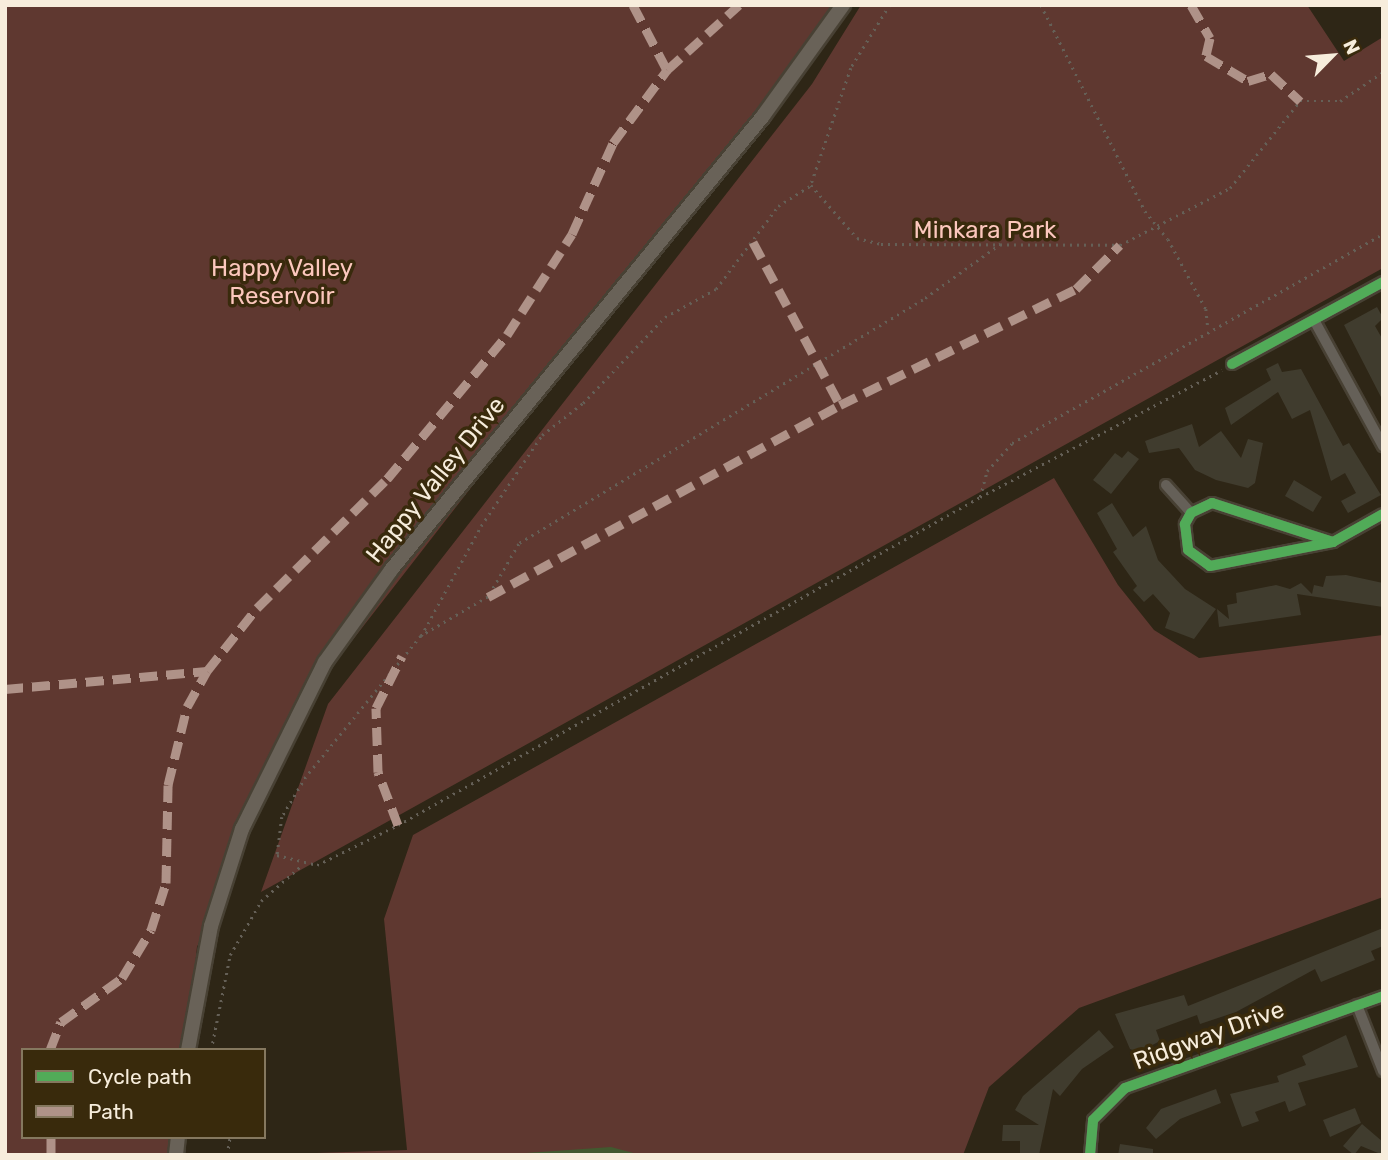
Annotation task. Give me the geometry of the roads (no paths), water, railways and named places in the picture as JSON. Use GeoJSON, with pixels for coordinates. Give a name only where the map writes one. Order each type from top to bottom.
{"type":"FeatureCollection","features":[{"type":"Feature","properties":{"kind":"main road","name":"Happy Valley Drive"},"geometry":{"type":"LineString","coordinates":[[188,1048],[211,926],[242,830],[325,662],[391,570],[771,105],[843,5]]}},
{"type":"Feature","properties":{"kind":"street"},"geometry":{"type":"LineString","coordinates":[[1232,364],[1383,282]]}},
{"type":"Feature","properties":{"kind":"street"},"geometry":{"type":"LineString","coordinates":[[1314,320],[1383,446]]}},
{"type":"Feature","properties":{"kind":"street"},"geometry":{"type":"LineString","coordinates":[[1166,485],[1191,513],[1188,550],[1210,566],[1333,542],[1383,514]]}},
{"type":"Feature","properties":{"kind":"street"},"geometry":{"type":"LineString","coordinates":[[1191,513],[1212,503],[1333,542]]}},
{"type":"Feature","properties":{"kind":"street","name":"Ridgway Drive"},"geometry":{"type":"LineString","coordinates":[[1090,1155],[1093,1120],[1125,1088],[1383,996]]}},
{"type":"Feature","properties":{"kind":"street"},"geometry":{"type":"LineString","coordinates":[[1357,1005],[1383,1072]]}},
{"type":"Feature","properties":{"kind":"park label","name":"Minkara Park"},"geometry":{"type":"Point","coordinates":[985,231]}},
{"type":"Feature","properties":{"kind":"park label","name":"Happy Valley Reservoir"},"geometry":{"type":"Point","coordinates":[282,283]}}]}
